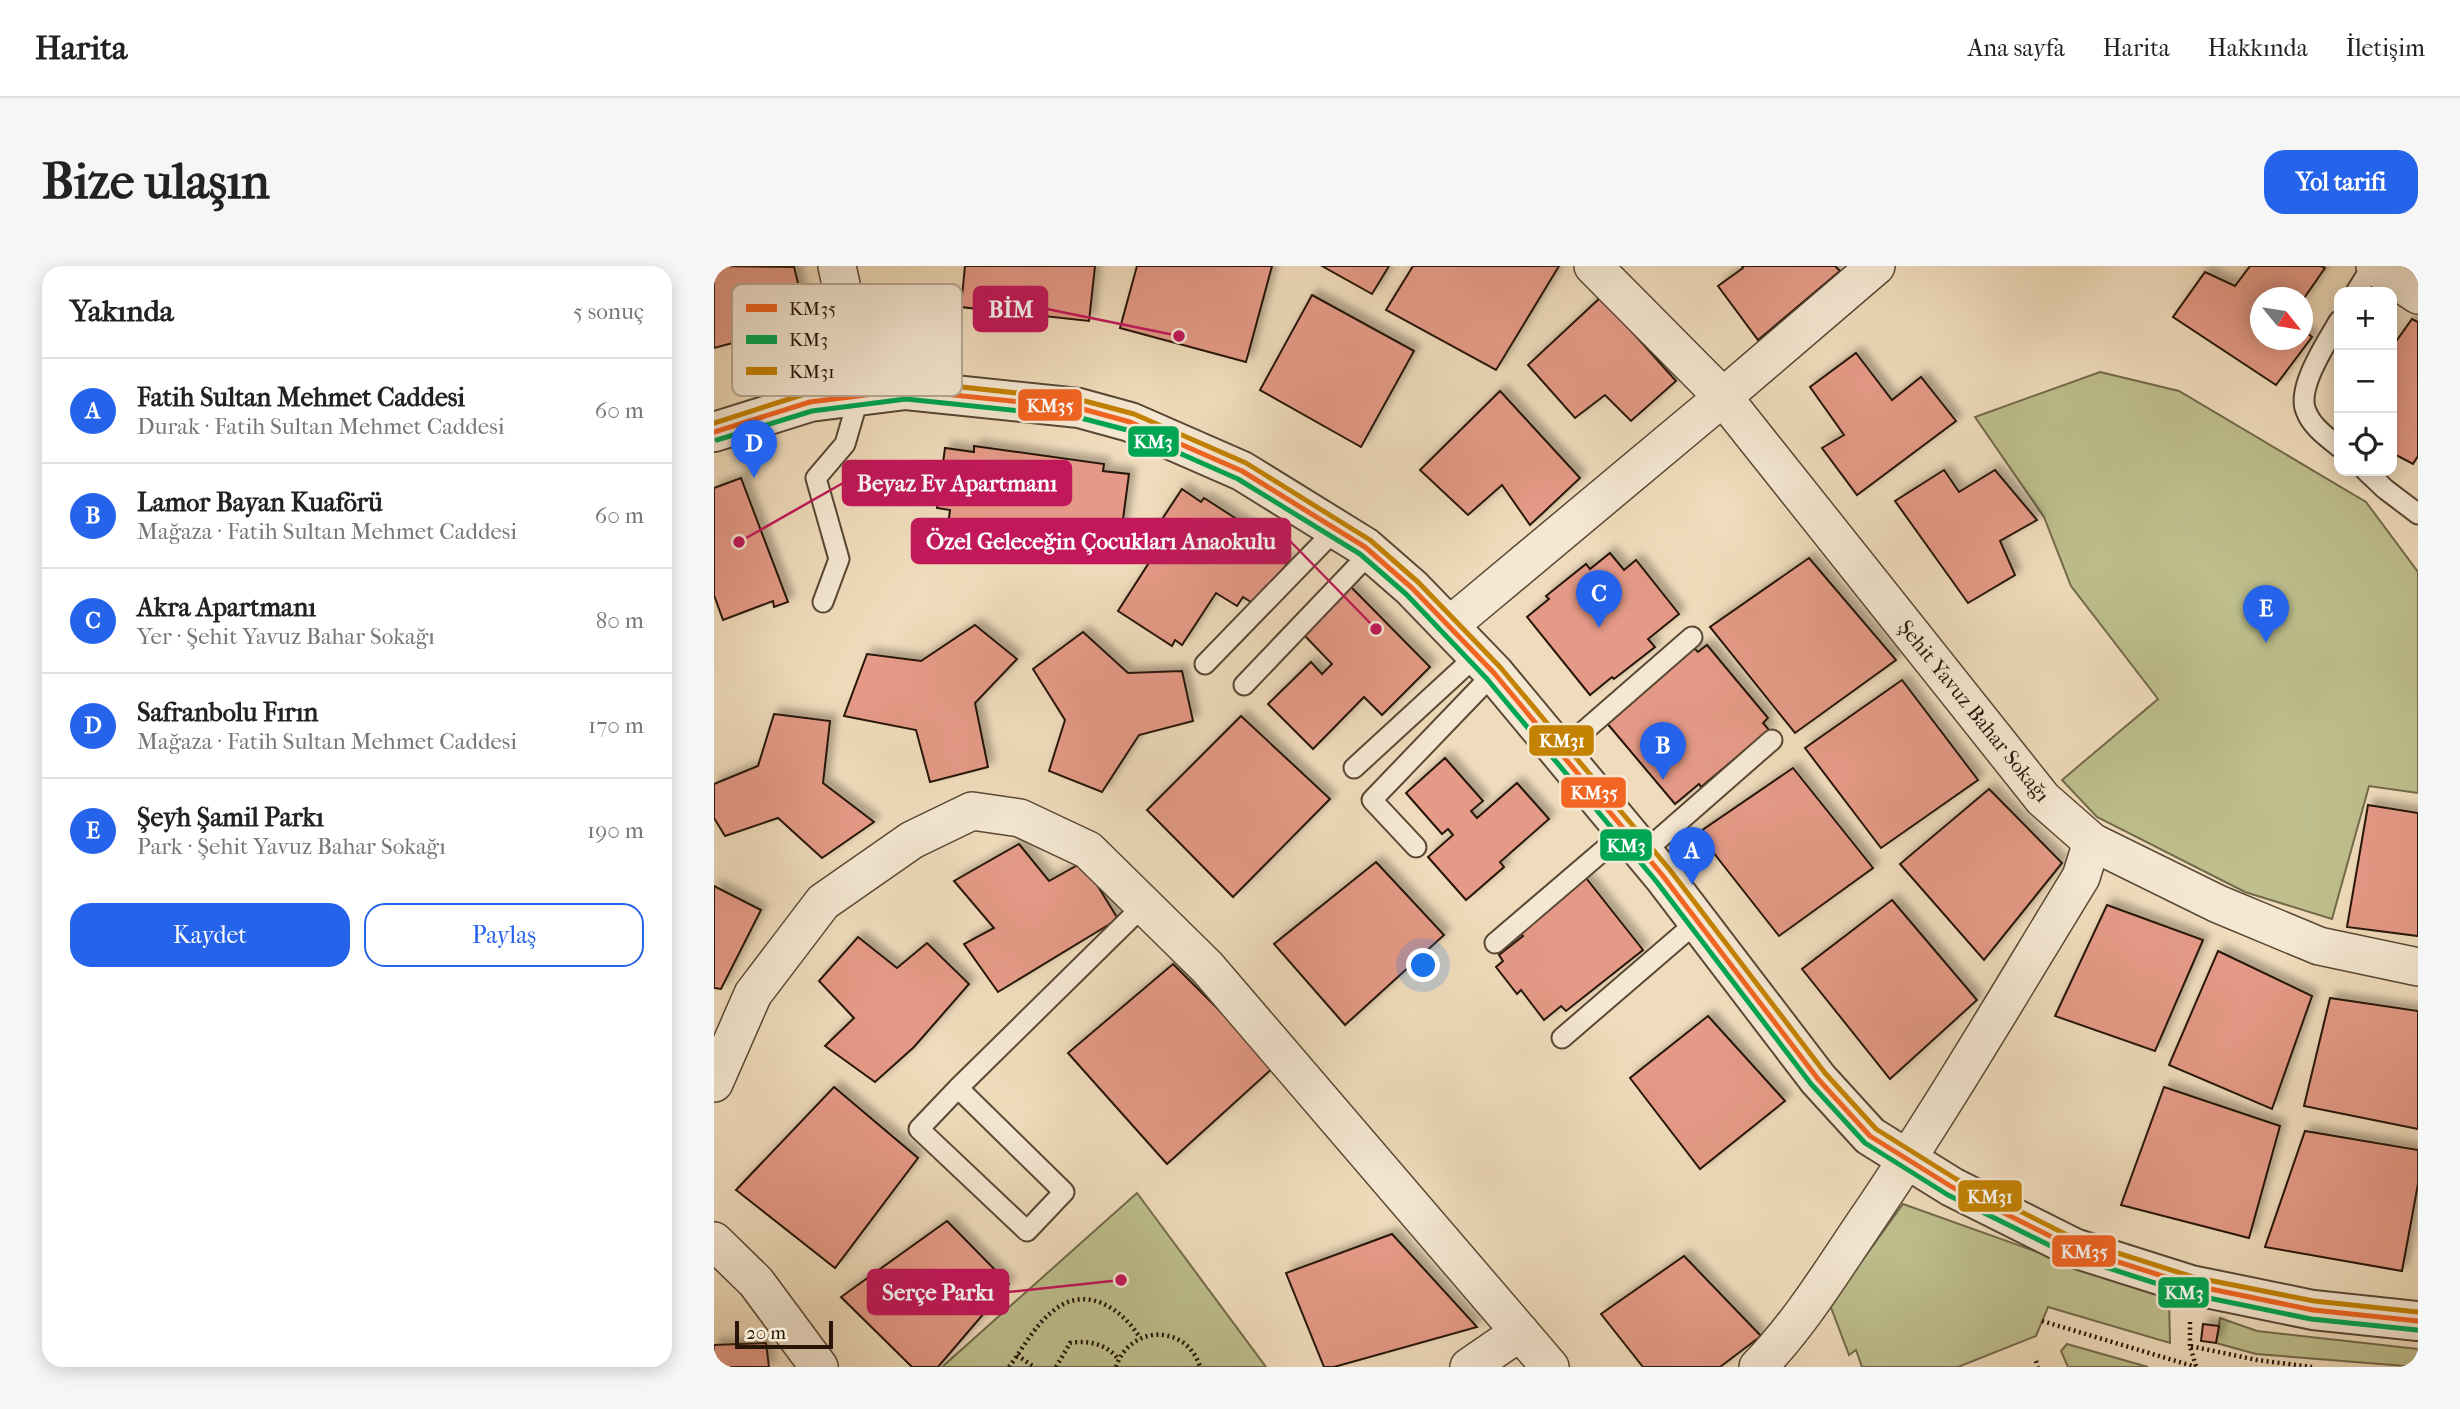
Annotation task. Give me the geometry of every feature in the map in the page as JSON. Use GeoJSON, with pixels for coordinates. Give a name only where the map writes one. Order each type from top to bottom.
{"type":"FeatureCollection","features":[{"type":"Feature","properties":{"kind":"street"},"geometry":{"type":"LineString","coordinates":[[836,266],[840,284]]}},
{"type":"Feature","properties":{"kind":"street","name":"Şehit Yavuz Bahar Sokağı"},"geometry":{"type":"LineString","coordinates":[[1593,266],[1723,397],[2043,799],[2092,842],[2218,904],[2319,946],[2418,967]]}},
{"type":"Feature","properties":{"kind":"street"},"geometry":{"type":"LineString","coordinates":[[1449,626],[1877,266]]}},
{"type":"Feature","properties":{"kind":"street"},"geometry":{"type":"LineString","coordinates":[[2374,266],[2418,295]]}},
{"type":"Feature","properties":{"kind":"street"},"geometry":{"type":"LineString","coordinates":[[962,395],[1079,408],[1130,422],[1242,471],[1337,528],[1371,552],[1412,588],[1485,664],[1635,841],[1818,1079],[1870,1136],[1952,1187],[2074,1248],[2191,1285],[2313,1310],[2418,1321]]}},
{"type":"Feature","properties":{"kind":"street"},"geometry":{"type":"LineString","coordinates":[[714,432],[810,402],[855,396]]}},
{"type":"Feature","properties":{"kind":"street"},"geometry":{"type":"LineString","coordinates":[[714,1083],[753,994],[823,902],[912,840],[972,811],[1020,818],[1088,850],[1207,967],[1550,1367]]}},
{"type":"Feature","properties":{"kind":"street"},"geometry":{"type":"LineString","coordinates":[[1758,1367],[1832,1272],[1908,1159],[2081,877],[2092,842]]}},
{"type":"Feature","properties":{"kind":"street"},"geometry":{"type":"LineString","coordinates":[[714,1241],[756,1282],[819,1367]]}},
{"type":"Feature","properties":{"kind":"street"},"geometry":{"type":"LineString","coordinates":[[1469,1367],[1520,1332]]}},
{"type":"Feature","properties":{"kind":"lane"},"geometry":{"type":"LineString","coordinates":[[2359,287],[2374,266]]}},
{"type":"Feature","properties":{"kind":"lane"},"geometry":{"type":"LineString","coordinates":[[2334,330],[2312,370],[2304,395],[2305,411],[2318,430],[2334,443]]}},
{"type":"Feature","properties":{"kind":"lane"},"geometry":{"type":"LineString","coordinates":[[823,602],[839,559],[816,478],[845,444],[862,396]]}},
{"type":"Feature","properties":{"kind":"lane"},"geometry":{"type":"LineString","coordinates":[[2372,476],[2418,514]]}},
{"type":"Feature","properties":{"kind":"lane"},"geometry":{"type":"LineString","coordinates":[[1205,664],[1337,528]]}},
{"type":"Feature","properties":{"kind":"lane"},"geometry":{"type":"LineString","coordinates":[[1244,685],[1371,552]]}},
{"type":"Feature","properties":{"kind":"lane"},"geometry":{"type":"LineString","coordinates":[[1560,752],[1692,637]]}},
{"type":"Feature","properties":{"kind":"lane"},"geometry":{"type":"LineString","coordinates":[[1354,768],[1485,664]]}},
{"type":"Feature","properties":{"kind":"lane"},"geometry":{"type":"LineString","coordinates":[[1416,847],[1372,800],[1485,664]]}},
{"type":"Feature","properties":{"kind":"lane"},"geometry":{"type":"LineString","coordinates":[[1495,943],[1772,740]]}},
{"type":"Feature","properties":{"kind":"lane"},"geometry":{"type":"LineString","coordinates":[[958,1088],[1064,1192],[1027,1231],[919,1129],[958,1088],[1144,905]]}},
{"type":"Feature","properties":{"kind":"lane"},"geometry":{"type":"LineString","coordinates":[[1562,1038],[1698,921]]}},
{"type":"Feature","properties":{"kind":"path"},"geometry":{"type":"LineString","coordinates":[[1009,1367],[1040,1325],[1054,1310],[1070,1301],[1087,1299],[1101,1302],[1119,1312],[1140,1338]]}},
{"type":"Feature","properties":{"kind":"path"},"geometry":{"type":"LineString","coordinates":[[2042,1321],[2196,1367],[2190,1346],[2256,1360],[2312,1367]]}},
{"type":"Feature","properties":{"kind":"path"},"geometry":{"type":"LineString","coordinates":[[1116,1367],[1118,1359],[1128,1346],[1151,1334],[1164,1334],[1177,1338],[1188,1346],[1200,1367]]}},
{"type":"Feature","properties":{"kind":"path"},"geometry":{"type":"LineString","coordinates":[[1056,1367],[1070,1343],[1084,1341],[1111,1349],[1118,1359]]}},
{"type":"Feature","properties":{"kind":"path"},"geometry":{"type":"LineString","coordinates":[[1017,1355],[1034,1367]]}},
{"type":"Feature","properties":{"kind":"green space"},"geometry":{"type":"Polygon","coordinates":[[[2100,372],[2179,391],[2366,502],[2418,572],[2418,793],[2369,786],[2332,919],[2245,892],[2097,817],[2062,780],[2158,699],[2071,586],[2044,517],[1975,417],[2100,372]]]}},
{"type":"Feature","properties":{"kind":"green space"},"geometry":{"type":"Polygon","coordinates":[[[1137,1193],[1266,1367],[942,1367],[1137,1193]]]}},
{"type":"Feature","properties":{"kind":"green space"},"geometry":{"type":"Polygon","coordinates":[[[1903,1204],[2169,1299],[2170,1343],[2048,1307],[2036,1336],[1958,1367],[1862,1367],[1856,1350],[1849,1355],[1830,1305],[1903,1204]]]}},
{"type":"Feature","properties":{"kind":"green space"},"geometry":{"type":"Polygon","coordinates":[[[2220,1318],[2257,1331],[2418,1349],[2418,1367],[2256,1354],[2216,1343],[2220,1318]]]}},
{"type":"Feature","properties":{"kind":"green space"},"geometry":{"type":"Polygon","coordinates":[[[2067,1344],[2148,1367],[2068,1367],[2061,1351],[2067,1344]]]}},
{"type":"Feature","properties":{"kind":"building"},"geometry":{"type":"Polygon","coordinates":[[[714,266],[794,267],[798,284],[732,284],[732,343],[714,348],[714,266]]]}},
{"type":"Feature","properties":{"kind":"building"},"geometry":{"type":"Polygon","coordinates":[[[965,266],[1095,266],[1089,321],[962,307],[965,266]]]}},
{"type":"Feature","properties":{"kind":"building"},"geometry":{"type":"Polygon","coordinates":[[[1137,266],[1272,266],[1246,362],[1120,328],[1137,266]]]}},
{"type":"Feature","properties":{"kind":"building"},"geometry":{"type":"Polygon","coordinates":[[[1322,266],[1389,266],[1372,294],[1322,266]]]}},
{"type":"Feature","properties":{"kind":"building"},"geometry":{"type":"Polygon","coordinates":[[[1413,266],[1559,266],[1496,370],[1386,310],[1413,266]]]}},
{"type":"Feature","properties":{"kind":"building"},"geometry":{"type":"Polygon","coordinates":[[[1742,266],[1835,266],[1840,271],[1758,340],[1718,286],[1743,268],[1742,266]]]}},
{"type":"Feature","properties":{"kind":"building"},"geometry":{"type":"Polygon","coordinates":[[[2250,266],[2325,268],[2312,287],[2250,287],[2250,350],[2302,350],[2276,385],[2173,317],[2205,272],[2235,286],[2250,266]]]}},
{"type":"Feature","properties":{"kind":"building"},"geometry":{"type":"Polygon","coordinates":[[[1312,295],[1414,351],[1361,447],[1260,390],[1312,295]]]}},
{"type":"Feature","properties":{"kind":"building"},"geometry":{"type":"Polygon","coordinates":[[[1601,297],[1676,381],[1631,421],[1605,395],[1575,418],[1528,365],[1601,297]]]}},
{"type":"Feature","properties":{"kind":"building"},"geometry":{"type":"Polygon","coordinates":[[[2412,319],[2418,322],[2418,456],[2413,464],[2397,456],[2397,340],[2412,319]]]}},
{"type":"Feature","properties":{"kind":"building"},"geometry":{"type":"Polygon","coordinates":[[[1856,353],[1892,400],[1921,377],[1956,421],[1857,495],[1822,448],[1844,435],[1810,387],[1856,353]]]}},
{"type":"Feature","properties":{"kind":"building"},"geometry":{"type":"Polygon","coordinates":[[[1500,391],[1580,478],[1530,525],[1502,485],[1468,515],[1420,470],[1500,391]]]}},
{"type":"Feature","properties":{"kind":"building"},"geometry":{"type":"Polygon","coordinates":[[[974,446],[1104,464],[1103,471],[1129,474],[1121,534],[1106,533],[1103,554],[947,533],[950,510],[937,508],[945,448],[974,452],[974,446]]]}},
{"type":"Feature","properties":{"kind":"building"},"geometry":{"type":"Polygon","coordinates":[[[1944,470],[1959,492],[1995,470],[2037,520],[2000,541],[2015,575],[1968,603],[1895,501],[1944,470]]]}},
{"type":"Feature","properties":{"kind":"building"},"geometry":{"type":"Polygon","coordinates":[[[741,478],[788,602],[774,607],[773,601],[723,620],[714,595],[714,488],[741,478]]]}},
{"type":"Feature","properties":{"kind":"building"},"geometry":{"type":"Polygon","coordinates":[[[1182,489],[1201,502],[1204,498],[1274,543],[1271,548],[1289,560],[1270,590],[1266,586],[1254,604],[1243,597],[1237,606],[1216,593],[1182,645],[1175,640],[1172,646],[1118,611],[1152,558],[1141,551],[1182,489]]]}},
{"type":"Feature","properties":{"kind":"building"},"geometry":{"type":"Polygon","coordinates":[[[1610,553],[1624,570],[1636,560],[1679,614],[1648,639],[1655,647],[1590,695],[1527,617],[1549,599],[1546,596],[1586,564],[1590,569],[1610,553]]]}},
{"type":"Feature","properties":{"kind":"building"},"geometry":{"type":"Polygon","coordinates":[[[1809,558],[1896,660],[1795,733],[1710,627],[1809,558]]]}},
{"type":"Feature","properties":{"kind":"building"},"geometry":{"type":"Polygon","coordinates":[[[1351,587],[1430,667],[1382,715],[1364,697],[1313,749],[1268,704],[1311,662],[1322,674],[1332,664],[1303,634],[1351,587]]]}},
{"type":"Feature","properties":{"kind":"building"},"geometry":{"type":"Polygon","coordinates":[[[975,625],[1017,659],[975,703],[988,767],[930,782],[916,730],[844,716],[867,654],[921,661],[975,625]]]}},
{"type":"Feature","properties":{"kind":"building"},"geometry":{"type":"Polygon","coordinates":[[[1083,632],[1128,673],[1182,671],[1193,721],[1139,735],[1102,792],[1049,771],[1065,720],[1033,669],[1083,632]]]}},
{"type":"Feature","properties":{"kind":"building"},"geometry":{"type":"Polygon","coordinates":[[[1707,645],[1768,718],[1763,723],[1769,730],[1701,787],[1699,784],[1675,804],[1606,722],[1694,648],[1698,652],[1707,645]]]}},
{"type":"Feature","properties":{"kind":"building"},"geometry":{"type":"Polygon","coordinates":[[[1902,680],[1978,780],[1881,848],[1805,748],[1902,680]]]}},
{"type":"Feature","properties":{"kind":"building"},"geometry":{"type":"Polygon","coordinates":[[[774,714],[830,721],[823,783],[874,822],[822,858],[778,818],[725,836],[714,818],[714,784],[758,766],[774,714]]]}},
{"type":"Feature","properties":{"kind":"building"},"geometry":{"type":"Polygon","coordinates":[[[1241,716],[1330,799],[1233,897],[1147,810],[1241,716]]]}},
{"type":"Feature","properties":{"kind":"building"},"geometry":{"type":"Polygon","coordinates":[[[1445,758],[1483,801],[1471,811],[1477,818],[1517,783],[1549,819],[1500,862],[1504,867],[1466,900],[1428,857],[1453,835],[1448,829],[1442,834],[1406,793],[1445,758]]]}},
{"type":"Feature","properties":{"kind":"building"},"geometry":{"type":"Polygon","coordinates":[[[1793,768],[1873,868],[1779,936],[1698,833],[1793,768]]]}},
{"type":"Feature","properties":{"kind":"building"},"geometry":{"type":"Polygon","coordinates":[[[1989,789],[2062,863],[1984,960],[1900,864],[1989,789]]]}},
{"type":"Feature","properties":{"kind":"building"},"geometry":{"type":"Polygon","coordinates":[[[2368,805],[2418,813],[2418,936],[2347,927],[2368,805]]]}},
{"type":"Feature","properties":{"kind":"building"},"geometry":{"type":"Polygon","coordinates":[[[1019,844],[1049,881],[1083,862],[1118,919],[998,992],[964,944],[994,928],[954,881],[1019,844]]]}},
{"type":"Feature","properties":{"kind":"building"},"geometry":{"type":"Polygon","coordinates":[[[1376,862],[1444,935],[1345,1025],[1274,944],[1376,862]]]}},
{"type":"Feature","properties":{"kind":"building"},"geometry":{"type":"Polygon","coordinates":[[[1586,878],[1643,950],[1566,1011],[1561,1006],[1544,1020],[1521,990],[1517,994],[1496,967],[1503,961],[1499,955],[1523,936],[1519,931],[1586,878]]]}},
{"type":"Feature","properties":{"kind":"building"},"geometry":{"type":"Polygon","coordinates":[[[714,886],[761,910],[721,989],[714,988],[714,886]]]}},
{"type":"Feature","properties":{"kind":"building"},"geometry":{"type":"Polygon","coordinates":[[[1892,900],[1977,1000],[1890,1079],[1802,969],[1892,900]]]}},
{"type":"Feature","properties":{"kind":"building"},"geometry":{"type":"Polygon","coordinates":[[[2107,905],[2203,940],[2155,1051],[2055,1016],[2107,905]]]}},
{"type":"Feature","properties":{"kind":"building"},"geometry":{"type":"Polygon","coordinates":[[[858,937],[897,968],[927,943],[969,984],[914,1047],[875,1082],[825,1046],[854,1018],[819,981],[858,937]]]}},
{"type":"Feature","properties":{"kind":"building"},"geometry":{"type":"Polygon","coordinates":[[[2218,951],[2312,996],[2272,1109],[2169,1065],[2218,951]]]}},
{"type":"Feature","properties":{"kind":"building"},"geometry":{"type":"Polygon","coordinates":[[[1173,964],[1275,1066],[1167,1164],[1068,1053],[1173,964]]]}},
{"type":"Feature","properties":{"kind":"building"},"geometry":{"type":"Polygon","coordinates":[[[2330,998],[2418,1011],[2418,1129],[2304,1106],[2330,998]]]}},
{"type":"Feature","properties":{"kind":"building"},"geometry":{"type":"Polygon","coordinates":[[[1708,1016],[1785,1101],[1700,1169],[1630,1078],[1708,1016]]]}},
{"type":"Feature","properties":{"kind":"building"},"geometry":{"type":"Polygon","coordinates":[[[834,1087],[918,1158],[835,1268],[736,1190],[834,1087]]]}},
{"type":"Feature","properties":{"kind":"building"},"geometry":{"type":"Polygon","coordinates":[[[2164,1087],[2280,1126],[2249,1238],[2121,1205],[2164,1087]]]}},
{"type":"Feature","properties":{"kind":"building"},"geometry":{"type":"Polygon","coordinates":[[[2305,1131],[2418,1150],[2418,1184],[2402,1271],[2265,1247],[2305,1131]]]}},
{"type":"Feature","properties":{"kind":"building"},"geometry":{"type":"Polygon","coordinates":[[[947,1221],[1009,1284],[938,1367],[912,1367],[841,1297],[947,1221]]]}},
{"type":"Feature","properties":{"kind":"building"},"geometry":{"type":"Polygon","coordinates":[[[1392,1234],[1477,1327],[1334,1367],[1324,1367],[1286,1273],[1392,1234]]]}},
{"type":"Feature","properties":{"kind":"building"},"geometry":{"type":"Polygon","coordinates":[[[1684,1256],[1761,1336],[1720,1367],[1643,1367],[1601,1314],[1684,1256]]]}},
{"type":"Feature","properties":{"kind":"building"},"geometry":{"type":"Polygon","coordinates":[[[2203,1324],[2219,1326],[2216,1343],[2201,1341],[2203,1324]]]}},
{"type":"Feature","properties":{"kind":"building"},"geometry":{"type":"Polygon","coordinates":[[[766,1343],[769,1367],[714,1367],[714,1345],[766,1343]]]}},
{"type":"Feature","properties":{"kind":"transit line","name":"KM31"},"geometry":{"type":"LineString","coordinates":[[962,387],[1081,400],[1134,414],[1246,463],[1370,540],[1418,582],[1500,667],[1670,870],[1825,1073],[1876,1129],[1956,1179],[2077,1240],[2193,1277],[2314,1301],[2418,1312]]}},
{"type":"Feature","properties":{"kind":"transit line","name":"KM31"},"geometry":{"type":"LineString","coordinates":[[714,423],[799,396]]}},
{"type":"Feature","properties":{"kind":"transit line","name":"KM35"},"geometry":{"type":"LineString","coordinates":[[714,432],[810,402],[858,396]]}},
{"type":"Feature","properties":{"kind":"transit line","name":"KM35"},"geometry":{"type":"LineString","coordinates":[[962,396],[1079,408],[1130,422],[1242,471],[1365,547],[1412,588],[1494,673],[1663,876],[1818,1079],[1870,1136],[1952,1187],[2074,1248],[2191,1285],[2313,1310],[2418,1321]]}},
{"type":"Feature","properties":{"kind":"transit line","name":"KM3"},"geometry":{"type":"LineString","coordinates":[[717,440],[812,411],[906,399],[1077,417],[1127,430],[1238,479],[1360,554],[1406,594],[1487,679],[1656,881],[1811,1084],[1865,1143],[1948,1195],[2071,1256],[2189,1294],[2311,1319],[2417,1330]]}},
{"type":"Feature","properties":{"kind":"place","name":"BİM"},"geometry":{"type":"Point","coordinates":[1179,336]}},
{"type":"Feature","properties":{"kind":"place","name":"Safranbolu Fırın"},"geometry":{"type":"Point","coordinates":[754,478]}},
{"type":"Feature","properties":{"kind":"place","name":"Beyaz Ev Apartmanı"},"geometry":{"type":"Point","coordinates":[739,542]}},
{"type":"Feature","properties":{"kind":"place","name":"Akra Apartmanı"},"geometry":{"type":"Point","coordinates":[1599,628]}},
{"type":"Feature","properties":{"kind":"place","name":"Özel Geleceğin Çocukları Anaokulu"},"geometry":{"type":"Point","coordinates":[1376,629]}},
{"type":"Feature","properties":{"kind":"place","name":"Şeyh Şamil Parkı"},"geometry":{"type":"Point","coordinates":[2266,643]}},
{"type":"Feature","properties":{"kind":"place","name":"Lamor Bayan Kuaförü"},"geometry":{"type":"Point","coordinates":[1663,780]}},
{"type":"Feature","properties":{"kind":"place","name":"Fatih Sultan Mehmet Caddesi"},"geometry":{"type":"Point","coordinates":[1692,885]}},
{"type":"Feature","properties":{"kind":"place","name":"Serçe Parkı"},"geometry":{"type":"Point","coordinates":[1121,1280]}}]}
